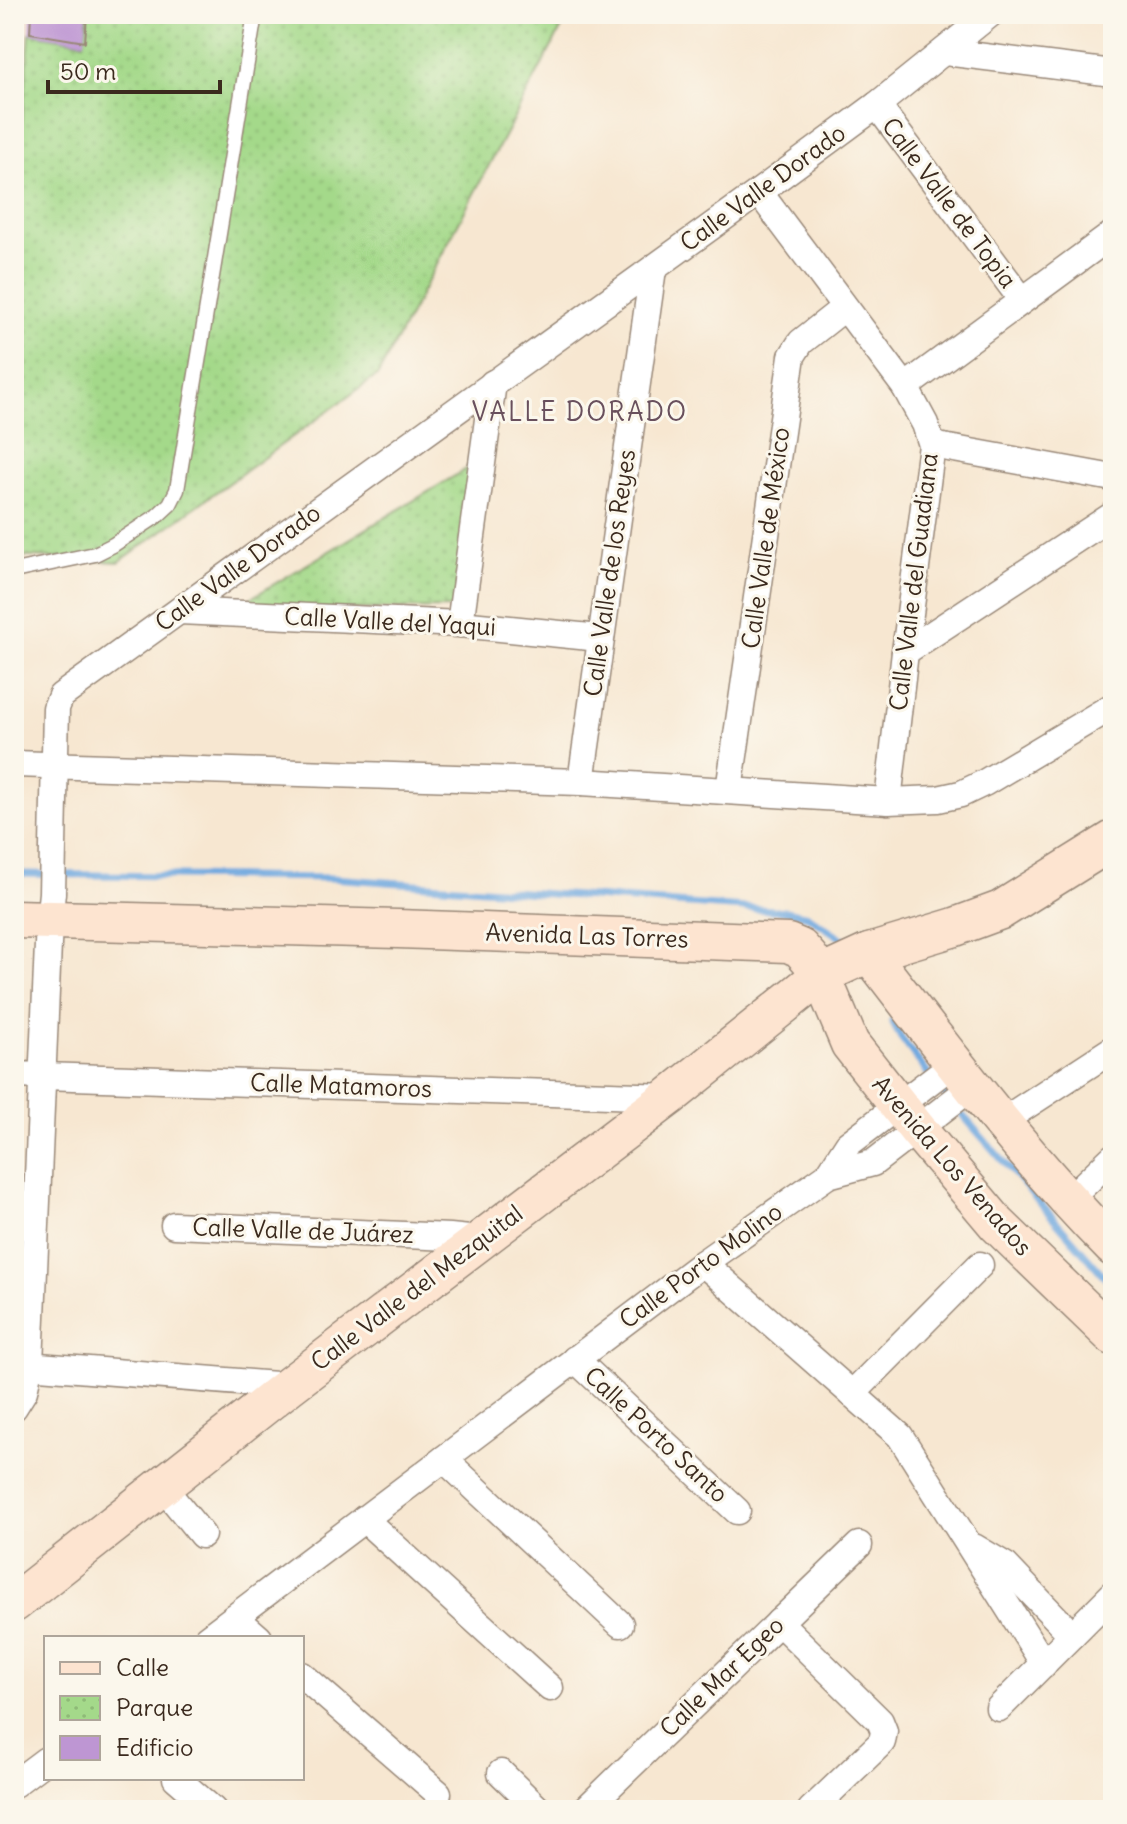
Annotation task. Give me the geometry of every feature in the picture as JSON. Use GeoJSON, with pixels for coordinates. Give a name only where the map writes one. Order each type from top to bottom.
{"type":"FeatureCollection","features":[{"type":"Feature","properties":{"kind":"street","name":"Calle Valle Dorado"},"geometry":{"type":"LineString","coordinates":[[14,1407],[24,1391],[25,1224],[43,1077],[38,911],[52,860],[56,708],[61,696],[759,192],[877,105],[990,14]]}},
{"type":"Feature","properties":{"kind":"street"},"geometry":{"type":"LineString","coordinates":[[945,52],[1113,73]]}},
{"type":"Feature","properties":{"kind":"street","name":"Calle Valle de Topia"},"geometry":{"type":"LineString","coordinates":[[877,105],[1022,300]]}},
{"type":"Feature","properties":{"kind":"street","name":"Calle Valle del Guadiana"},"geometry":{"type":"LineString","coordinates":[[759,192],[905,387],[925,424],[932,445],[888,801]]}},
{"type":"Feature","properties":{"kind":"street"},"geometry":{"type":"LineString","coordinates":[[905,387],[1113,234]]}},
{"type":"Feature","properties":{"kind":"street","name":"Calle Valle de los Reyes"},"geometry":{"type":"LineString","coordinates":[[581,782],[653,269]]}},
{"type":"Feature","properties":{"kind":"street","name":"Calle Valle de México"},"geometry":{"type":"LineString","coordinates":[[729,790],[792,356],[801,342],[844,308]]}},
{"type":"Feature","properties":{"kind":"street"},"geometry":{"type":"LineString","coordinates":[[460,624],[493,383]]}},
{"type":"Feature","properties":{"kind":"street"},"geometry":{"type":"LineString","coordinates":[[932,445],[1113,478]]}},
{"type":"Feature","properties":{"kind":"street"},"geometry":{"type":"LineString","coordinates":[[905,652],[1113,515]]}},
{"type":"Feature","properties":{"kind":"street","name":"Calle Valle del Yaqui"},"geometry":{"type":"LineString","coordinates":[[179,611],[460,624],[600,638]]}},
{"type":"Feature","properties":{"kind":"street"},"geometry":{"type":"LineString","coordinates":[[14,764],[581,782],[888,801],[938,799],[961,794],[984,783],[1113,706]]}},
{"type":"Feature","properties":{"kind":"street"},"geometry":{"type":"LineString","coordinates":[[821,975],[869,953],[1001,910],[1113,840]]}},
{"type":"Feature","properties":{"kind":"street","name":"Avenida Las Torres"},"geometry":{"type":"LineString","coordinates":[[38,911],[352,927],[788,943],[800,948],[821,975]]}},
{"type":"Feature","properties":{"kind":"street"},"geometry":{"type":"LineString","coordinates":[[869,953],[956,1080],[1001,1122],[1067,1201],[1113,1247]]}},
{"type":"Feature","properties":{"kind":"street","name":"Calle Valle del Mezquital"},"geometry":{"type":"LineString","coordinates":[[14,1603],[289,1386],[669,1097],[821,975]]}},
{"type":"Feature","properties":{"kind":"street","name":"Avenida Los Venados"},"geometry":{"type":"LineString","coordinates":[[821,975],[850,1044],[916,1110],[997,1224],[1113,1336]]}},
{"type":"Feature","properties":{"kind":"street"},"geometry":{"type":"LineString","coordinates":[[1001,1122],[1113,1049]]}},
{"type":"Feature","properties":{"kind":"street","name":"Calle Matamoros"},"geometry":{"type":"LineString","coordinates":[[14,1075],[669,1097]]}},
{"type":"Feature","properties":{"kind":"street","name":"Calle Porto Molino"},"geometry":{"type":"LineString","coordinates":[[210,1636],[703,1263],[828,1175],[848,1144],[916,1110],[956,1080]]}},
{"type":"Feature","properties":{"kind":"street"},"geometry":{"type":"LineString","coordinates":[[1067,1201],[1113,1157]]}},
{"type":"Feature","properties":{"kind":"street","name":"Calle Valle de Juárez"},"geometry":{"type":"LineString","coordinates":[[174,1225],[479,1240]]}},
{"type":"Feature","properties":{"kind":"street"},"geometry":{"type":"LineString","coordinates":[[703,1263],[906,1444],[1044,1664]]}},
{"type":"Feature","properties":{"kind":"street"},"geometry":{"type":"LineString","coordinates":[[852,1394],[980,1265]]}},
{"type":"Feature","properties":{"kind":"street","name":"Calle Porto Santo"},"geometry":{"type":"LineString","coordinates":[[575,1359],[737,1511]]}},
{"type":"Feature","properties":{"kind":"street"},"geometry":{"type":"LineString","coordinates":[[22,1364],[289,1386]]}},
{"type":"Feature","properties":{"kind":"street"},"geometry":{"type":"LineString","coordinates":[[444,1459],[620,1624]]}},
{"type":"Feature","properties":{"kind":"street"},"geometry":{"type":"LineString","coordinates":[[162,1486],[202,1535]]}},
{"type":"Feature","properties":{"kind":"street"},"geometry":{"type":"LineString","coordinates":[[364,1519],[550,1688]]}},
{"type":"Feature","properties":{"kind":"street"},"geometry":{"type":"LineString","coordinates":[[968,1543],[1006,1566],[1072,1635]]}},
{"type":"Feature","properties":{"kind":"street","name":"Calle Mar Egeo"},"geometry":{"type":"LineString","coordinates":[[585,1810],[859,1545]]}},
{"type":"Feature","properties":{"kind":"street"},"geometry":{"type":"LineString","coordinates":[[999,1708],[1113,1594]]}},
{"type":"Feature","properties":{"kind":"street"},"geometry":{"type":"LineString","coordinates":[[235,1617],[257,1636]]}},
{"type":"Feature","properties":{"kind":"street"},"geometry":{"type":"LineString","coordinates":[[779,1622],[880,1721],[884,1731],[882,1742],[811,1810]]}},
{"type":"Feature","properties":{"kind":"street"},"geometry":{"type":"LineString","coordinates":[[304,1677],[438,1793]]}},
{"type":"Feature","properties":{"kind":"street"},"geometry":{"type":"LineString","coordinates":[[14,1784],[44,1762]]}},
{"type":"Feature","properties":{"kind":"street"},"geometry":{"type":"LineString","coordinates":[[501,1773],[539,1810]]}},
{"type":"Feature","properties":{"kind":"street"},"geometry":{"type":"LineString","coordinates":[[178,1780],[213,1810]]}},
{"type":"Feature","properties":{"kind":"lane"},"geometry":{"type":"LineString","coordinates":[[14,571],[95,554],[157,516],[170,504],[177,490],[255,14]]}},
{"type":"Feature","properties":{"kind":"green space"},"geometry":{"type":"Polygon","coordinates":[[[88,14],[569,14],[378,375],[119,562],[14,556],[14,210],[30,33],[84,42],[88,14]]]}},
{"type":"Feature","properties":{"kind":"green space"},"geometry":{"type":"Polygon","coordinates":[[[473,465],[465,608],[231,610],[473,465]]]}},
{"type":"Feature","properties":{"kind":"building"},"geometry":{"type":"Polygon","coordinates":[[[31,14],[87,14],[85,42],[30,33],[31,14]]]}},
{"type":"Feature","properties":{"kind":"waterway"},"geometry":{"type":"LineString","coordinates":[[14,874],[332,878],[786,911],[808,916],[843,939]]}},
{"type":"Feature","properties":{"kind":"waterway"},"geometry":{"type":"LineString","coordinates":[[892,1021],[929,1075]]}},
{"type":"Feature","properties":{"kind":"waterway"},"geometry":{"type":"LineString","coordinates":[[936,1085],[1113,1286]]}},
{"type":"Feature","properties":{"kind":"district","name":"VALLE DORADO"},"geometry":{"type":"Point","coordinates":[580,412]}}]}
